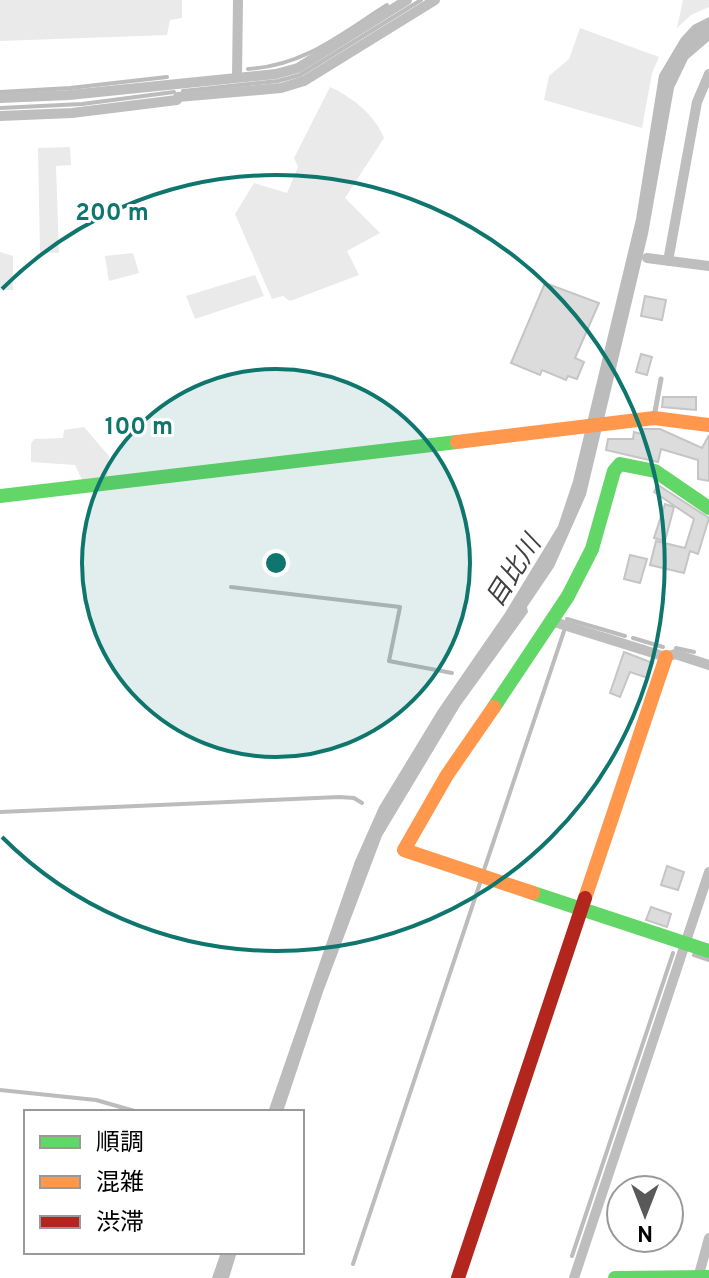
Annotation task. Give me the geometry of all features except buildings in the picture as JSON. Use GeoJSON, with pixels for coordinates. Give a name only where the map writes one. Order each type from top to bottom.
{"type":"FeatureCollection","features":[{"type":"Feature","properties":{"kind":"street"},"geometry":{"type":"LineString","coordinates":[[237,77],[238,0]]}},
{"type":"Feature","properties":{"kind":"street"},"geometry":{"type":"LineString","coordinates":[[0,98],[276,74],[298,68],[394,4],[407,0]]}},
{"type":"Feature","properties":{"kind":"street"},"geometry":{"type":"LineString","coordinates":[[0,116],[72,113],[281,88],[304,81],[435,0]]}},
{"type":"Feature","properties":{"kind":"street"},"geometry":{"type":"LineString","coordinates":[[668,261],[709,74]]}},
{"type":"Feature","properties":{"kind":"street"},"geometry":{"type":"LineString","coordinates":[[177,84],[177,101]]}},
{"type":"Feature","properties":{"kind":"street"},"geometry":{"type":"LineString","coordinates":[[647,258],[709,266]]}},
{"type":"Feature","properties":{"kind":"street"},"geometry":{"type":"LineString","coordinates":[[0,496],[654,418],[709,425]]}},
{"type":"Feature","properties":{"kind":"street"},"geometry":{"type":"LineString","coordinates":[[709,508],[676,482],[629,462],[620,464],[614,471],[588,559],[551,621],[464,747],[404,850],[709,951]]}},
{"type":"Feature","properties":{"kind":"street"},"geometry":{"type":"LineString","coordinates":[[551,621],[666,657],[675,654],[709,665]]}},
{"type":"Feature","properties":{"kind":"street"},"geometry":{"type":"LineString","coordinates":[[458,1278],[666,657]]}},
{"type":"Feature","properties":{"kind":"street"},"geometry":{"type":"LineString","coordinates":[[574,1278],[709,872]]}},
{"type":"Feature","properties":{"kind":"street"},"geometry":{"type":"LineString","coordinates":[[698,1278],[709,1238]]}},
{"type":"Feature","properties":{"kind":"street"},"geometry":{"type":"LineString","coordinates":[[615,1278],[709,1277]]}},
{"type":"Feature","properties":{"kind":"lane"},"geometry":{"type":"LineString","coordinates":[[654,418],[661,379]]}},
{"type":"Feature","properties":{"kind":"shaded area"},"geometry":{"type":"Polygon","coordinates":[[[0,0],[182,0],[182,18],[170,20],[167,35],[0,41],[0,0]]]}},
{"type":"Feature","properties":{"kind":"shaded area"},"geometry":{"type":"Polygon","coordinates":[[[683,0],[709,0],[709,7],[691,15],[677,28],[683,0]]]}},
{"type":"Feature","properties":{"kind":"shaded area"},"geometry":{"type":"Polygon","coordinates":[[[709,17],[709,41],[688,59],[674,88],[648,234],[586,495],[554,567],[527,607],[528,612],[460,706],[382,836],[323,992],[284,1110],[269,1110],[355,861],[379,807],[558,526],[573,481],[636,219],[659,75],[681,38],[693,25],[709,17]]]}},
{"type":"Feature","properties":{"kind":"shaded area"},"geometry":{"type":"Polygon","coordinates":[[[580,28],[659,57],[652,73],[642,128],[544,100],[549,76],[569,59],[580,28]]]}},
{"type":"Feature","properties":{"kind":"shaded area"},"geometry":{"type":"Polygon","coordinates":[[[330,87],[362,108],[384,138],[345,198],[380,233],[347,251],[359,275],[290,301],[283,296],[272,299],[235,214],[254,183],[287,193],[298,167],[294,158],[330,87]]]}},
{"type":"Feature","properties":{"kind":"shaded area"},"geometry":{"type":"Polygon","coordinates":[[[70,147],[71,165],[56,166],[59,253],[40,253],[38,148],[70,147]]]}},
{"type":"Feature","properties":{"kind":"shaded area"},"geometry":{"type":"Polygon","coordinates":[[[0,252],[13,256],[13,290],[0,290],[0,252]]]}},
{"type":"Feature","properties":{"kind":"shaded area"},"geometry":{"type":"Polygon","coordinates":[[[133,253],[139,273],[109,281],[105,256],[133,253]]]}},
{"type":"Feature","properties":{"kind":"shaded area"},"geometry":{"type":"Polygon","coordinates":[[[255,275],[264,296],[195,319],[186,296],[255,275]]]}},
{"type":"Feature","properties":{"kind":"shaded area"},"geometry":{"type":"Polygon","coordinates":[[[84,427],[109,456],[107,479],[83,482],[75,465],[31,462],[34,439],[63,438],[64,430],[84,427]]]}},
{"type":"Feature","properties":{"kind":"shaded area"},"geometry":{"type":"Polygon","coordinates":[[[220,1254],[236,1254],[229,1278],[212,1278],[220,1254]]]}},
{"type":"Feature","properties":{"kind":"waterway"},"geometry":{"type":"LineString","coordinates":[[183,91],[278,81],[300,75],[421,0]]}},
{"type":"Feature","properties":{"kind":"waterway"},"geometry":{"type":"LineString","coordinates":[[248,69],[268,67],[304,55],[387,5]]}},
{"type":"Feature","properties":{"kind":"waterway"},"geometry":{"type":"LineString","coordinates":[[0,92],[167,77]]}},
{"type":"Feature","properties":{"kind":"waterway"},"geometry":{"type":"LineString","coordinates":[[0,108],[82,104],[174,92]]}},
{"type":"Feature","properties":{"kind":"waterway"},"geometry":{"type":"LineString","coordinates":[[231,587],[400,607],[389,661],[452,673]]}},
{"type":"Feature","properties":{"kind":"waterway"},"geometry":{"type":"LineString","coordinates":[[567,619],[625,636]]}},
{"type":"Feature","properties":{"kind":"waterway"},"geometry":{"type":"LineString","coordinates":[[484,870],[564,631]]}},
{"type":"Feature","properties":{"kind":"waterway"},"geometry":{"type":"LineString","coordinates":[[633,638],[663,647]]}},
{"type":"Feature","properties":{"kind":"waterway"},"geometry":{"type":"LineString","coordinates":[[676,648],[694,652]]}},
{"type":"Feature","properties":{"kind":"waterway"},"geometry":{"type":"LineString","coordinates":[[0,812],[339,797],[354,798],[362,803]]}},
{"type":"Feature","properties":{"kind":"waterway"},"geometry":{"type":"LineString","coordinates":[[353,1264],[481,880]]}},
{"type":"Feature","properties":{"kind":"waterway"},"geometry":{"type":"LineString","coordinates":[[572,1256],[673,953]]}},
{"type":"Feature","properties":{"kind":"waterway"},"geometry":{"type":"LineString","coordinates":[[694,955],[709,960]]}},
{"type":"Feature","properties":{"kind":"waterway"},"geometry":{"type":"LineString","coordinates":[[0,1090],[96,1100],[131,1110]]}},
{"type":"Feature","properties":{"kind":"traffic: fast"},"geometry":{"type":"LineString","coordinates":[[0,496],[457,442]]}},
{"type":"Feature","properties":{"kind":"traffic: fast"},"geometry":{"type":"LineString","coordinates":[[494,707],[568,596],[592,549],[614,471],[620,464],[655,471],[709,508]]}},
{"type":"Feature","properties":{"kind":"traffic: fast"},"geometry":{"type":"LineString","coordinates":[[533,893],[709,951]]}},
{"type":"Feature","properties":{"kind":"traffic: fast"},"geometry":{"type":"LineString","coordinates":[[615,1278],[709,1277]]}},
{"type":"Feature","properties":{"kind":"traffic: slow"},"geometry":{"type":"LineString","coordinates":[[457,442],[654,418],[709,425]]}},
{"type":"Feature","properties":{"kind":"traffic: slow"},"geometry":{"type":"LineString","coordinates":[[585,898],[666,657]]}},
{"type":"Feature","properties":{"kind":"traffic: slow"},"geometry":{"type":"LineString","coordinates":[[494,707],[447,775],[404,850],[533,893]]}},
{"type":"Feature","properties":{"kind":"traffic: jam"},"geometry":{"type":"LineString","coordinates":[[458,1278],[585,898]]}},
{"type":"Feature","properties":{"kind":"water label","name":"目比川"},"geometry":{"type":"Point","coordinates":[515,572]}}]}
